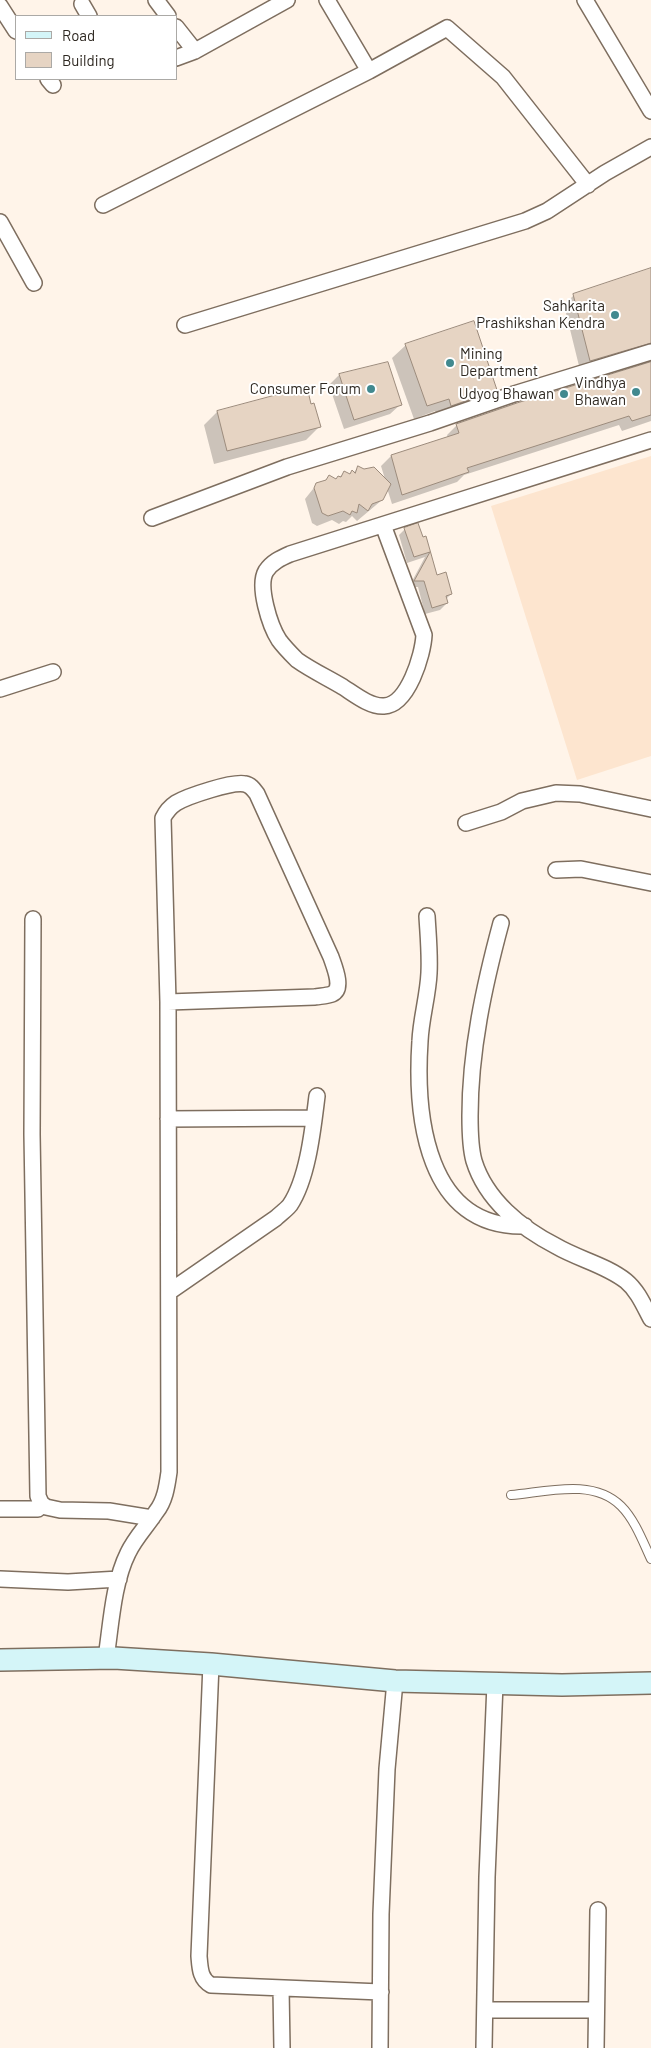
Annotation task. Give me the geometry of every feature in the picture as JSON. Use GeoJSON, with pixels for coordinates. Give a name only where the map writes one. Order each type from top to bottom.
{"type":"FeatureCollection","features":[{"type":"Feature","properties":{"kind":"street"},"geometry":{"type":"LineString","coordinates":[[156,0],[167,15]]}},
{"type":"Feature","properties":{"kind":"street"},"geometry":{"type":"LineString","coordinates":[[178,57],[195,51],[287,0]]}},
{"type":"Feature","properties":{"kind":"street"},"geometry":{"type":"LineString","coordinates":[[328,0],[369,71]]}},
{"type":"Feature","properties":{"kind":"street"},"geometry":{"type":"LineString","coordinates":[[585,0],[651,111]]}},
{"type":"Feature","properties":{"kind":"street"},"geometry":{"type":"LineString","coordinates":[[0,6],[15,28]]}},
{"type":"Feature","properties":{"kind":"street"},"geometry":{"type":"LineString","coordinates":[[103,205],[369,71],[447,28],[503,77],[588,185]]}},
{"type":"Feature","properties":{"kind":"street"},"geometry":{"type":"LineString","coordinates":[[178,30],[195,51]]}},
{"type":"Feature","properties":{"kind":"street"},"geometry":{"type":"LineString","coordinates":[[185,324],[525,221],[547,211],[651,147]]}},
{"type":"Feature","properties":{"kind":"street"},"geometry":{"type":"LineString","coordinates":[[0,222],[34,283]]}},
{"type":"Feature","properties":{"kind":"street"},"geometry":{"type":"LineString","coordinates":[[152,518],[287,467],[651,352]]}},
{"type":"Feature","properties":{"kind":"street"},"geometry":{"type":"LineString","coordinates":[[383,525],[424,634],[424,644],[419,662],[406,691],[399,700],[384,706],[376,706],[298,660],[284,647],[272,626],[264,596],[263,583],[265,572],[274,562],[290,554],[651,440]]}},
{"type":"Feature","properties":{"kind":"street"},"geometry":{"type":"LineString","coordinates":[[0,689],[53,672]]}},
{"type":"Feature","properties":{"kind":"street"},"geometry":{"type":"LineString","coordinates":[[106,1658],[119,1580],[127,1554],[141,1531],[157,1511],[165,1494],[169,1472],[168,1002],[162,818],[176,804],[195,795],[235,784],[245,784],[251,787],[261,803],[331,957],[338,987],[330,995],[315,997],[168,1002]]}},
{"type":"Feature","properties":{"kind":"street"},"geometry":{"type":"LineString","coordinates":[[466,823],[501,812],[522,801],[556,793],[580,794],[651,809]]}},
{"type":"Feature","properties":{"kind":"street"},"geometry":{"type":"LineString","coordinates":[[556,870],[581,869],[651,883]]}},
{"type":"Feature","properties":{"kind":"street"},"geometry":{"type":"LineString","coordinates":[[427,916],[429,970],[420,1040],[420,1100],[430,1156],[442,1183],[453,1197],[474,1215],[493,1224],[526,1226]]}},
{"type":"Feature","properties":{"kind":"street"},"geometry":{"type":"LineString","coordinates":[[33,919],[32,1134],[38,1496],[41,1503],[46,1507],[60,1510],[109,1511],[152,1518]]}},
{"type":"Feature","properties":{"kind":"street"},"geometry":{"type":"LineString","coordinates":[[501,923],[485,983],[470,1086],[470,1142],[474,1161],[484,1183],[496,1202],[540,1238],[570,1254],[613,1272],[628,1282],[640,1297],[651,1319]]}},
{"type":"Feature","properties":{"kind":"street"},"geometry":{"type":"LineString","coordinates":[[170,1292],[276,1218],[289,1206],[298,1188],[311,1138],[317,1096]]}},
{"type":"Feature","properties":{"kind":"street"},"geometry":{"type":"LineString","coordinates":[[168,1119],[314,1118]]}},
{"type":"Feature","properties":{"kind":"street"},"geometry":{"type":"LineString","coordinates":[[0,1509],[38,1509]]}},
{"type":"Feature","properties":{"kind":"street"},"geometry":{"type":"LineString","coordinates":[[0,1579],[68,1582],[119,1580]]}},
{"type":"Feature","properties":{"kind":"street"},"geometry":{"type":"LineString","coordinates":[[0,1660],[106,1658],[211,1664],[395,1681],[562,1686],[651,1683]]}},
{"type":"Feature","properties":{"kind":"street"},"geometry":{"type":"LineString","coordinates":[[211,1664],[199,1956],[202,1976],[205,1982],[211,1986],[381,1992]]}},
{"type":"Feature","properties":{"kind":"street"},"geometry":{"type":"LineString","coordinates":[[380,2048],[381,1914],[387,1769],[395,1681]]}},
{"type":"Feature","properties":{"kind":"street"},"geometry":{"type":"LineString","coordinates":[[484,2048],[487,1878],[495,1684]]}},
{"type":"Feature","properties":{"kind":"street"},"geometry":{"type":"LineString","coordinates":[[596,2048],[598,1910]]}},
{"type":"Feature","properties":{"kind":"street"},"geometry":{"type":"LineString","coordinates":[[280,1988],[282,2048]]}},
{"type":"Feature","properties":{"kind":"street"},"geometry":{"type":"LineString","coordinates":[[485,2010],[596,2010]]}},
{"type":"Feature","properties":{"kind":"lane"},"geometry":{"type":"LineString","coordinates":[[511,1495],[578,1489],[594,1490],[609,1496],[622,1507],[630,1518],[651,1560]]}},
{"type":"Feature","properties":{"kind":"shaded area"},"geometry":{"type":"Polygon","coordinates":[[[651,456],[651,756],[577,780],[491,506],[651,456]]]}},
{"type":"Feature","properties":{"kind":"building","name":"Sahkarita Prashikshan Kendra"},"geometry":{"type":"Polygon","coordinates":[[[651,268],[651,343],[590,361],[573,294],[651,268]]]}},
{"type":"Feature","properties":{"kind":"building","name":"Mining Department"},"geometry":{"type":"Polygon","coordinates":[[[474,321],[497,390],[451,406],[449,399],[427,406],[405,344],[474,321]]]}},
{"type":"Feature","properties":{"kind":"building","name":"Consumer Forum"},"geometry":{"type":"Polygon","coordinates":[[[388,362],[402,405],[354,420],[339,374],[388,362]]]}},
{"type":"Feature","properties":{"kind":"building"},"geometry":{"type":"Polygon","coordinates":[[[651,362],[651,415],[632,421],[629,416],[467,468],[469,472],[402,495],[391,455],[459,433],[456,424],[517,403],[651,362]]]}},
{"type":"Feature","properties":{"kind":"building"},"geometry":{"type":"Polygon","coordinates":[[[307,387],[311,404],[314,403],[321,427],[227,451],[217,411],[307,387]]]}},
{"type":"Feature","properties":{"kind":"building"},"geometry":{"type":"Polygon","coordinates":[[[358,466],[364,469],[374,467],[391,484],[383,500],[372,504],[368,511],[359,504],[357,513],[352,511],[350,515],[343,511],[328,516],[322,513],[314,488],[316,483],[326,480],[329,475],[336,479],[338,476],[341,477],[344,471],[350,474],[352,470],[355,473],[358,466]]]}},
{"type":"Feature","properties":{"kind":"building"},"geometry":{"type":"Polygon","coordinates":[[[418,523],[423,537],[426,536],[437,575],[446,572],[452,594],[446,596],[448,603],[432,608],[424,581],[414,581],[430,552],[414,557],[404,528],[418,523]]]}},
{"type":"Feature","properties":{"kind":"place","name":"Sahkarita Prashikshan Kendra"},"geometry":{"type":"Point","coordinates":[615,315]}},
{"type":"Feature","properties":{"kind":"place","name":"Mining Department"},"geometry":{"type":"Point","coordinates":[450,363]}},
{"type":"Feature","properties":{"kind":"place","name":"Consumer Forum"},"geometry":{"type":"Point","coordinates":[371,389]}},
{"type":"Feature","properties":{"kind":"place","name":"Vindhya Bhawan"},"geometry":{"type":"Point","coordinates":[636,392]}},
{"type":"Feature","properties":{"kind":"place","name":"Udyog Bhawan"},"geometry":{"type":"Point","coordinates":[564,394]}}]}
